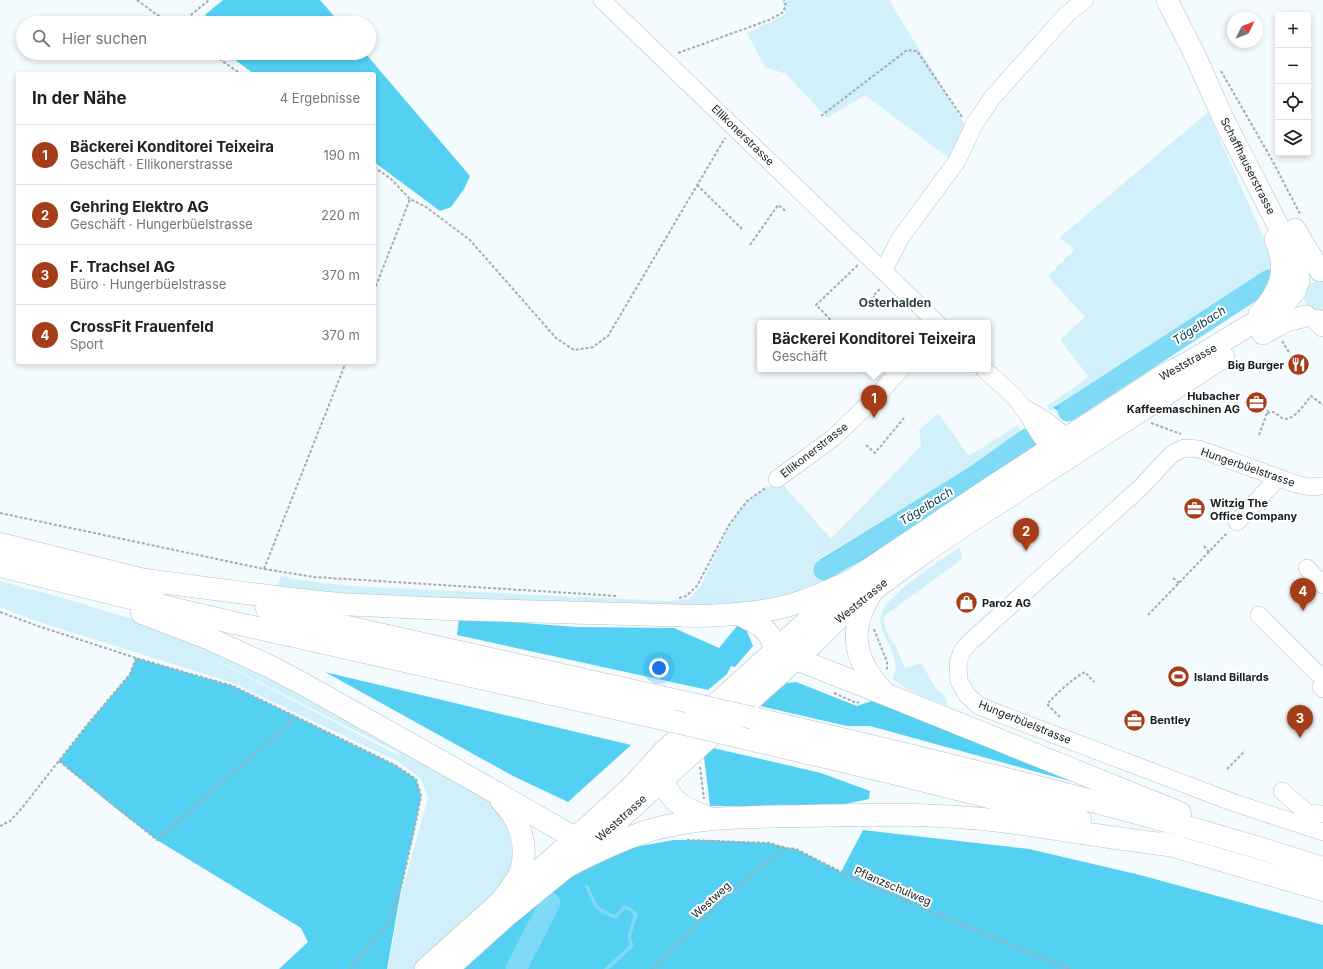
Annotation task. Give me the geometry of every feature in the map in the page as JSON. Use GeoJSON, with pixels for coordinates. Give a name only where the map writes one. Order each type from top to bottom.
{"type":"FeatureCollection","features":[{"type":"Feature","properties":{"kind":"highway"},"geometry":{"type":"LineString","coordinates":[[0,544],[145,580],[910,755],[1030,785],[1186,827],[1323,868]]}},
{"type":"Feature","properties":{"kind":"highway"},"geometry":{"type":"LineString","coordinates":[[0,566],[339,647],[736,736],[1016,804],[1176,846],[1323,890]]}},
{"type":"Feature","properties":{"kind":"highway"},"geometry":{"type":"LineString","coordinates":[[49,578],[188,630],[246,655],[305,685],[575,838],[596,840]]}},
{"type":"Feature","properties":{"kind":"highway"},"geometry":{"type":"LineString","coordinates":[[145,580],[338,604],[697,616],[739,614],[772,610],[802,602],[851,581]]}},
{"type":"Feature","properties":{"kind":"highway"},"geometry":{"type":"LineString","coordinates":[[873,590],[860,616],[857,630],[857,644],[865,668],[885,694]]}},
{"type":"Feature","properties":{"kind":"highway"},"geometry":{"type":"LineString","coordinates":[[739,614],[764,628],[772,638],[775,649],[778,675]]}},
{"type":"Feature","properties":{"kind":"highway"},"geometry":{"type":"LineString","coordinates":[[775,649],[796,659],[1286,856]]}},
{"type":"Feature","properties":{"kind":"highway"},"geometry":{"type":"LineString","coordinates":[[663,752],[663,779],[671,797],[708,832]]}},
{"type":"Feature","properties":{"kind":"highway"},"geometry":{"type":"LineString","coordinates":[[481,784],[500,799],[511,812],[518,823],[522,836],[524,854],[520,872],[502,900]]}},
{"type":"Feature","properties":{"kind":"highway"},"geometry":{"type":"LineString","coordinates":[[568,866],[612,844],[667,826],[708,832],[775,817],[862,815],[944,816],[1012,822],[1176,846]]}},
{"type":"Feature","properties":{"kind":"main road","name":"Schaffhauserstrasse"},"geometry":{"type":"LineString","coordinates":[[1167,0],[1223,118],[1295,259],[1298,271],[1298,286]]}},
{"type":"Feature","properties":{"kind":"main road","name":"Schaffhauserstrasse"},"geometry":{"type":"LineString","coordinates":[[1193,52],[1251,149],[1308,253],[1322,271]]}},
{"type":"Feature","properties":{"kind":"main road","name":"Weststrasse"},"geometry":{"type":"LineString","coordinates":[[1223,118],[1233,152],[1273,233],[1280,250],[1282,264],[1280,282],[1271,301],[1245,328]]}},
{"type":"Feature","properties":{"kind":"main road"},"geometry":{"type":"LineString","coordinates":[[1317,320],[1301,310],[1297,304],[1296,297],[1298,286],[1308,274],[1322,271]]}},
{"type":"Feature","properties":{"kind":"main road","name":"Weststrasse"},"geometry":{"type":"LineString","coordinates":[[425,969],[502,900],[537,872],[575,838],[632,786],[663,752],[851,581],[919,534],[1160,377],[1280,309],[1298,286]]}},
{"type":"Feature","properties":{"kind":"main road","name":"Weststrasse"},"geometry":{"type":"LineString","coordinates":[[448,969],[508,915],[568,866],[796,659],[850,607],[947,537],[1060,443],[1286,321],[1317,320]]}},
{"type":"Feature","properties":{"kind":"street","name":"Ellikonerstrasse"},"geometry":{"type":"LineString","coordinates":[[602,0],[933,320]]}},
{"type":"Feature","properties":{"kind":"street"},"geometry":{"type":"LineString","coordinates":[[883,272],[901,237],[957,161],[975,123],[997,92],[1067,14],[1085,0]]}},
{"type":"Feature","properties":{"kind":"street","name":"Ellikonerstrasse"},"geometry":{"type":"LineString","coordinates":[[777,479],[833,438],[873,400],[898,372]]}},
{"type":"Feature","properties":{"kind":"street"},"geometry":{"type":"LineString","coordinates":[[987,372],[1060,443]]}},
{"type":"Feature","properties":{"kind":"street","name":"Hungerbüelstrasse"},"geometry":{"type":"LineString","coordinates":[[1323,486],[1310,487],[1296,484],[1200,449],[1184,448],[1172,454],[1140,488],[970,642],[962,651],[958,663],[960,682],[967,695],[979,706],[1323,832]]}},
{"type":"Feature","properties":{"kind":"street"},"geometry":{"type":"LineString","coordinates":[[1237,522],[1278,478]]}},
{"type":"Feature","properties":{"kind":"street"},"geometry":{"type":"LineString","coordinates":[[1306,568],[1323,585]]}},
{"type":"Feature","properties":{"kind":"street"},"geometry":{"type":"LineString","coordinates":[[1259,615],[1320,679],[1323,690]]}},
{"type":"Feature","properties":{"kind":"street"},"geometry":{"type":"LineString","coordinates":[[1282,791],[1307,813],[1323,814]]}},
{"type":"Feature","properties":{"kind":"path"},"geometry":{"type":"LineString","coordinates":[[137,0],[159,16]]}},
{"type":"Feature","properties":{"kind":"path"},"geometry":{"type":"LineString","coordinates":[[190,16],[209,0]]}},
{"type":"Feature","properties":{"kind":"path"},"geometry":{"type":"LineString","coordinates":[[663,59],[769,20],[782,13],[786,6],[784,0]]}},
{"type":"Feature","properties":{"kind":"path"},"geometry":{"type":"LineString","coordinates":[[821,116],[907,50],[917,51],[965,122],[975,123]]}},
{"type":"Feature","properties":{"kind":"path"},"geometry":{"type":"LineString","coordinates":[[221,60],[238,72]]}},
{"type":"Feature","properties":{"kind":"path"},"geometry":{"type":"LineString","coordinates":[[1221,70],[1304,220]]}},
{"type":"Feature","properties":{"kind":"path"},"geometry":{"type":"LineString","coordinates":[[376,168],[391,179],[410,198],[426,207],[470,240],[556,338],[574,350],[593,347],[608,336],[732,127]]}},
{"type":"Feature","properties":{"kind":"path"},"geometry":{"type":"LineString","coordinates":[[697,184],[742,229]]}},
{"type":"Feature","properties":{"kind":"path"},"geometry":{"type":"LineString","coordinates":[[376,286],[410,198]]}},
{"type":"Feature","properties":{"kind":"path"},"geometry":{"type":"LineString","coordinates":[[750,245],[778,205],[787,212]]}},
{"type":"Feature","properties":{"kind":"path"},"geometry":{"type":"LineString","coordinates":[[831,320],[816,305],[868,256]]}},
{"type":"Feature","properties":{"kind":"path"},"geometry":{"type":"LineString","coordinates":[[872,309],[879,302],[873,296],[884,284],[892,291],[897,286]]}},
{"type":"Feature","properties":{"kind":"path"},"geometry":{"type":"LineString","coordinates":[[1280,338],[1290,354]]}},
{"type":"Feature","properties":{"kind":"path"},"geometry":{"type":"LineString","coordinates":[[264,568],[345,364]]}},
{"type":"Feature","properties":{"kind":"path"},"geometry":{"type":"LineString","coordinates":[[1259,435],[1268,412],[1274,412],[1282,418],[1289,418],[1295,415],[1311,396],[1323,405]]}},
{"type":"Feature","properties":{"kind":"path"},"geometry":{"type":"LineString","coordinates":[[866,445],[875,453],[904,418]]}},
{"type":"Feature","properties":{"kind":"path"},"geometry":{"type":"LineString","coordinates":[[1149,421],[1187,437]]}},
{"type":"Feature","properties":{"kind":"path"},"geometry":{"type":"LineString","coordinates":[[673,599],[686,596],[697,586],[729,525],[747,502],[777,479]]}},
{"type":"Feature","properties":{"kind":"path"},"geometry":{"type":"LineString","coordinates":[[0,513],[116,538],[314,577],[621,596]]}},
{"type":"Feature","properties":{"kind":"path"},"geometry":{"type":"LineString","coordinates":[[1148,615],[1210,552],[1237,522]]}},
{"type":"Feature","properties":{"kind":"path"},"geometry":{"type":"LineString","coordinates":[[1204,546],[1210,552]]}},
{"type":"Feature","properties":{"kind":"path"},"geometry":{"type":"LineString","coordinates":[[1173,578],[1179,583]]}},
{"type":"Feature","properties":{"kind":"path"},"geometry":{"type":"LineString","coordinates":[[2,609],[0,612],[136,658],[233,686],[395,765],[416,779],[421,796],[402,884],[388,923],[350,969]]}},
{"type":"Feature","properties":{"kind":"path"},"geometry":{"type":"LineString","coordinates":[[873,624],[887,662],[887,672]]}},
{"type":"Feature","properties":{"kind":"path"},"geometry":{"type":"LineString","coordinates":[[0,826],[10,821],[22,808],[87,725],[130,674],[136,658]]}},
{"type":"Feature","properties":{"kind":"path"},"geometry":{"type":"LineString","coordinates":[[1060,717],[1047,704],[1077,676],[1084,672],[1094,682]]}},
{"type":"Feature","properties":{"kind":"path"},"geometry":{"type":"LineString","coordinates":[[59,761],[157,840],[296,717]]}},
{"type":"Feature","properties":{"kind":"path"},"geometry":{"type":"LineString","coordinates":[[1227,769],[1245,750]]}},
{"type":"Feature","properties":{"kind":"path","name":"Pflanzschulweg"},"geometry":{"type":"LineString","coordinates":[[708,832],[796,849],[861,882],[1069,969]]}},
{"type":"Feature","properties":{"kind":"path","name":"Westweg"},"geometry":{"type":"LineString","coordinates":[[652,969],[718,903],[786,848]]}},
{"type":"Feature","properties":{"kind":"shaded area"},"geometry":{"type":"Polygon","coordinates":[[[223,0],[320,0],[334,16],[205,16],[223,0]]]}},
{"type":"Feature","properties":{"kind":"shaded area"},"geometry":{"type":"Polygon","coordinates":[[[782,0],[889,0],[967,128],[953,161],[865,95],[827,118],[786,74],[765,67],[747,33],[786,14],[782,0]]]}},
{"type":"Feature","properties":{"kind":"shaded area"},"geometry":{"type":"Polygon","coordinates":[[[235,60],[371,60],[470,176],[464,189],[451,207],[440,211],[376,163],[376,72],[251,72],[235,60]]]}},
{"type":"Feature","properties":{"kind":"shaded area"},"geometry":{"type":"Polygon","coordinates":[[[1208,112],[1270,252],[1274,265],[1270,274],[1050,411],[1047,406],[1089,377],[1060,340],[1085,317],[1048,276],[1075,249],[1059,238],[1208,112]]]}},
{"type":"Feature","properties":{"kind":"shaded area"},"geometry":{"type":"Polygon","coordinates":[[[1260,279],[1264,292],[1216,321],[1077,417],[1070,418],[1053,408],[1260,279]]]}},
{"type":"Feature","properties":{"kind":"shaded area"},"geometry":{"type":"Polygon","coordinates":[[[1323,280],[1323,312],[1310,309],[1304,299],[1307,288],[1312,283],[1323,280]]]}},
{"type":"Feature","properties":{"kind":"shaded area"},"geometry":{"type":"Polygon","coordinates":[[[938,413],[969,456],[1018,425],[1020,431],[970,468],[817,560],[832,581],[754,606],[460,602],[276,589],[281,576],[351,586],[668,601],[689,599],[700,587],[730,525],[747,501],[779,480],[831,539],[921,446],[919,430],[938,413]]]}},
{"type":"Feature","properties":{"kind":"shaded area"},"geometry":{"type":"Polygon","coordinates":[[[1021,432],[1027,445],[999,468],[864,559],[830,578],[819,560],[970,468],[1021,432]]]}},
{"type":"Feature","properties":{"kind":"shaded area"},"geometry":{"type":"Polygon","coordinates":[[[960,547],[962,559],[883,617],[886,631],[896,647],[905,668],[921,663],[937,690],[944,695],[948,706],[911,691],[892,678],[896,670],[896,662],[885,637],[880,620],[882,612],[887,604],[896,595],[917,577],[960,547]]]}},
{"type":"Feature","properties":{"kind":"shaded area"},"geometry":{"type":"Polygon","coordinates":[[[0,581],[70,600],[168,630],[244,662],[493,802],[511,823],[519,854],[498,893],[415,969],[388,969],[401,894],[428,798],[421,779],[399,762],[233,683],[36,621],[0,607],[0,581]],[[191,651],[221,663],[398,755],[399,758],[399,753],[222,663],[191,651]]]}},
{"type":"Feature","properties":{"kind":"shaded area"},"geometry":{"type":"Polygon","coordinates":[[[459,618],[576,627],[674,628],[719,648],[737,626],[746,629],[753,646],[735,667],[731,666],[727,674],[708,690],[457,635],[459,618]]]}},
{"type":"Feature","properties":{"kind":"shaded area"},"geometry":{"type":"Polygon","coordinates":[[[136,658],[233,686],[395,765],[416,779],[421,796],[402,884],[387,969],[279,969],[308,942],[301,928],[157,840],[59,761],[130,674],[136,658]]]}},
{"type":"Feature","properties":{"kind":"shaded area"},"geometry":{"type":"Polygon","coordinates":[[[325,672],[631,745],[568,802],[513,776],[325,672]]]}},
{"type":"Feature","properties":{"kind":"shaded area"},"geometry":{"type":"Polygon","coordinates":[[[796,682],[857,706],[872,701],[1070,778],[1070,781],[870,726],[847,726],[760,706],[787,683],[796,682]]]}},
{"type":"Feature","properties":{"kind":"shaded area"},"geometry":{"type":"Polygon","coordinates":[[[713,748],[821,773],[870,791],[869,799],[836,806],[710,806],[704,757],[713,748]]]}},
{"type":"Feature","properties":{"kind":"shaded area"},"geometry":{"type":"Polygon","coordinates":[[[863,830],[1029,849],[1140,875],[1323,925],[1323,969],[459,969],[567,880],[591,865],[634,847],[674,840],[769,843],[796,849],[841,872],[863,830]]]}},
{"type":"Feature","properties":{"kind":"waterway","name":"Tägelbach"},"geometry":{"type":"LineString","coordinates":[[1068,411],[1269,280]]}},
{"type":"Feature","properties":{"kind":"waterway","name":"Tägelbach"},"geometry":{"type":"LineString","coordinates":[[824,570],[975,476],[1027,439]]}},
{"type":"Feature","properties":{"kind":"waterway"},"geometry":{"type":"LineString","coordinates":[[587,887],[595,904],[600,910],[615,917],[625,907],[636,914],[629,937],[632,946],[606,969]]}},
{"type":"Feature","properties":{"kind":"waterway","name":"Tägelbach"},"geometry":{"type":"LineString","coordinates":[[516,969],[550,903]]}},
{"type":"Feature","properties":{"kind":"place","name":"Big Burger"},"geometry":{"type":"Point","coordinates":[1299,365]}},
{"type":"Feature","properties":{"kind":"place","name":"Hubacher Kaffeemaschinen AG"},"geometry":{"type":"Point","coordinates":[1256,402]}},
{"type":"Feature","properties":{"kind":"place","name":"Bäckerei Konditorei Teixeira"},"geometry":{"type":"Point","coordinates":[874,418]}},
{"type":"Feature","properties":{"kind":"place","name":"Witzig The Office Company"},"geometry":{"type":"Point","coordinates":[1194,509]}},
{"type":"Feature","properties":{"kind":"place","name":"Gehring Elektro AG"},"geometry":{"type":"Point","coordinates":[1026,551]}},
{"type":"Feature","properties":{"kind":"place","name":"Paroz AG"},"geometry":{"type":"Point","coordinates":[967,603]}},
{"type":"Feature","properties":{"kind":"place","name":"CrossFit Frauenfeld"},"geometry":{"type":"Point","coordinates":[1303,611]}},
{"type":"Feature","properties":{"kind":"place","name":"Island Billards"},"geometry":{"type":"Point","coordinates":[1179,677]}},
{"type":"Feature","properties":{"kind":"place","name":"Bentley"},"geometry":{"type":"Point","coordinates":[1135,720]}},
{"type":"Feature","properties":{"kind":"place","name":"F. Trachsel AG"},"geometry":{"type":"Point","coordinates":[1300,738]}},
{"type":"Feature","properties":{"kind":"district","name":"Osterhalden"},"geometry":{"type":"Point","coordinates":[895,302]}}]}
